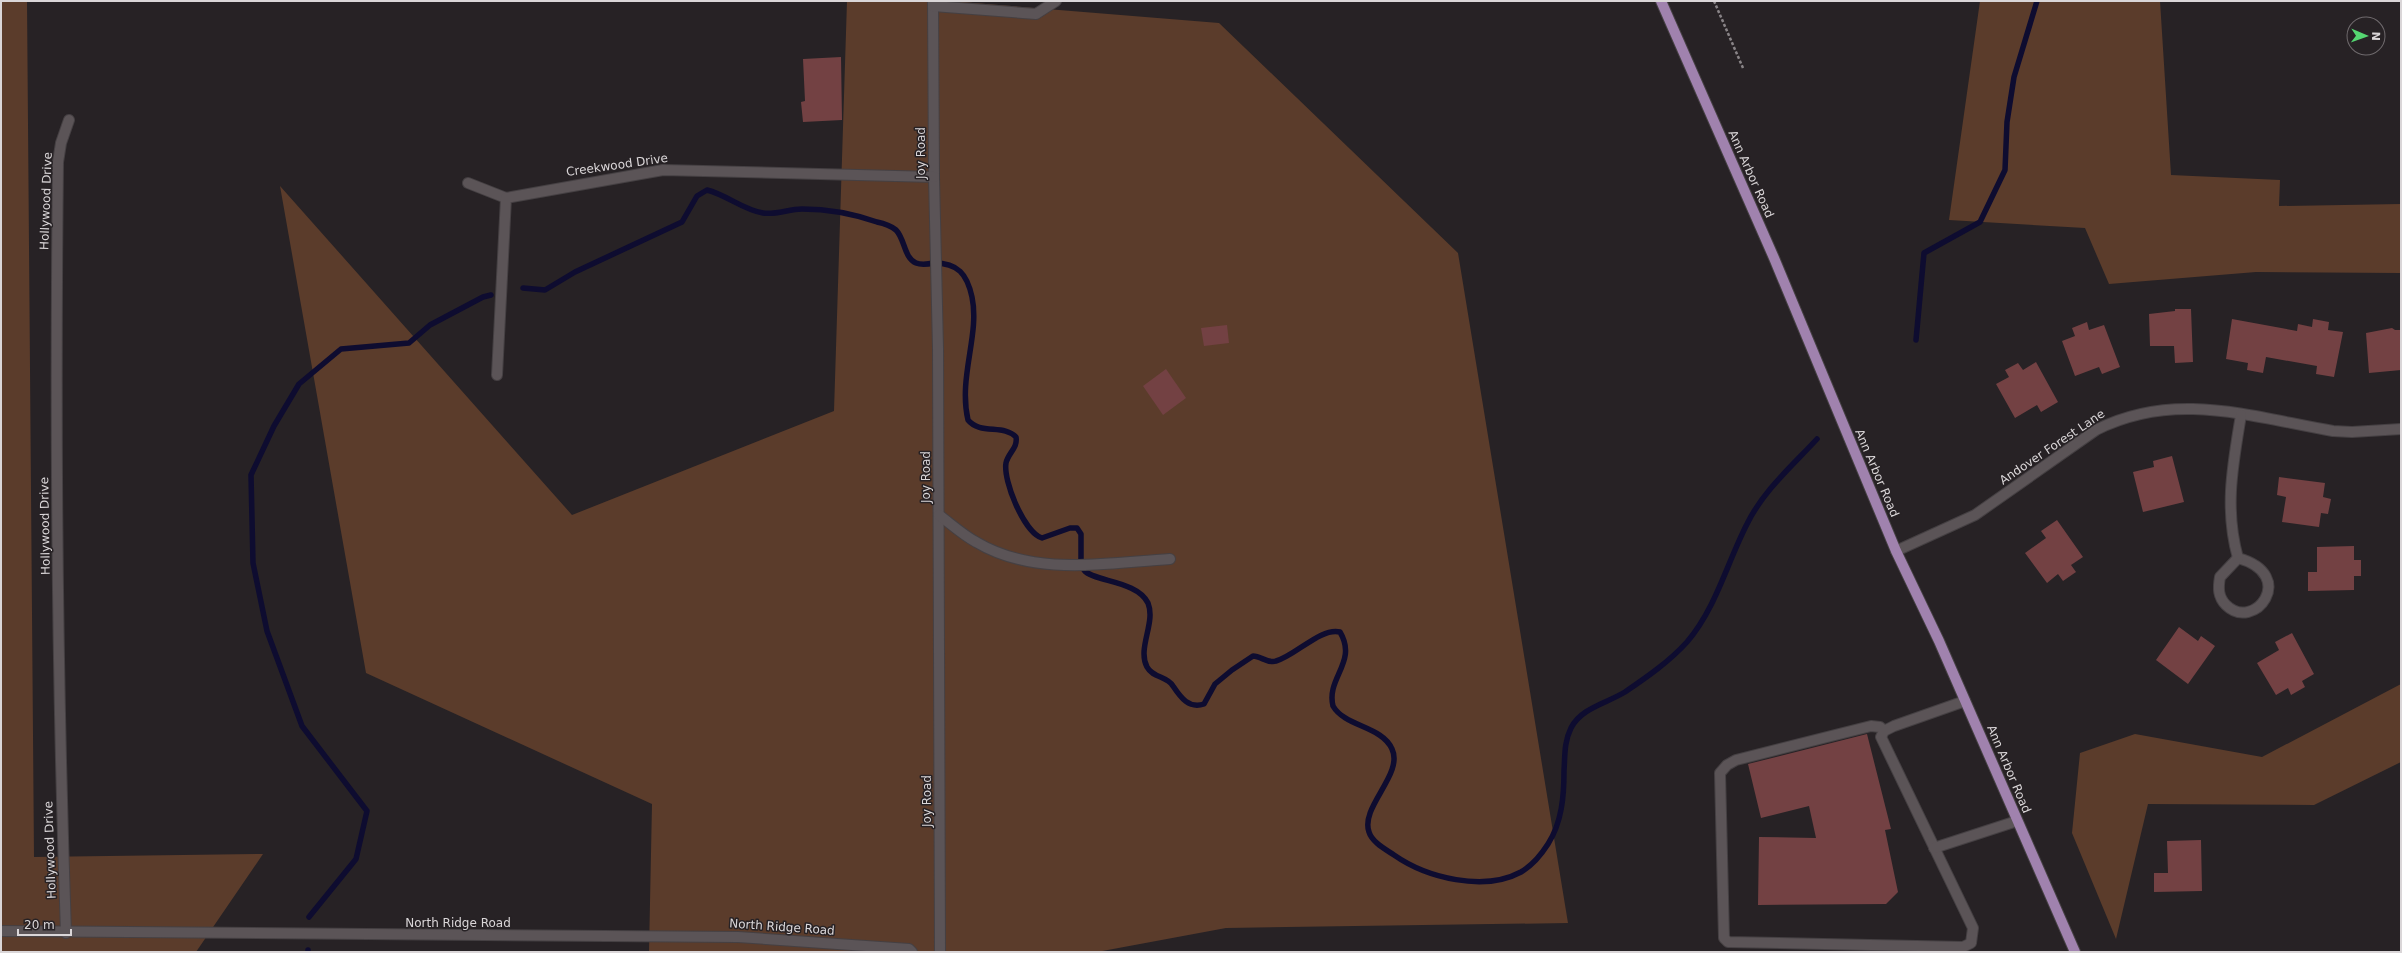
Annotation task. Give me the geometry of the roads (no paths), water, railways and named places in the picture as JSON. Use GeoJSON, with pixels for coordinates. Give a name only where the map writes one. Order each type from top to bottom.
{"type":"FeatureCollection","features":[{"type":"Feature","properties":{"kind":"main road","name":"Ann Arbor Road"},"geometry":{"type":"LineString","coordinates":[[1661,1],[1774,258],[1896,551],[1939,641],[2075,952]]}},
{"type":"Feature","properties":{"kind":"street"},"geometry":{"type":"LineString","coordinates":[[933,3],[983,6],[1036,14],[1056,1]]}},
{"type":"Feature","properties":{"kind":"street","name":"Joy Road"},"geometry":{"type":"LineString","coordinates":[[933,3],[939,515],[940,952]]}},
{"type":"Feature","properties":{"kind":"street","name":"Hollywood Drive"},"geometry":{"type":"LineString","coordinates":[[66,933],[59,668],[56,352],[58,162],[61,143],[69,120]]}},
{"type":"Feature","properties":{"kind":"street","name":"Creekwood Drive"},"geometry":{"type":"LineString","coordinates":[[506,198],[663,170],[934,177]]}},
{"type":"Feature","properties":{"kind":"street"},"geometry":{"type":"LineString","coordinates":[[468,183],[506,198],[497,375]]}},
{"type":"Feature","properties":{"kind":"street","name":"Andover Forest Lane"},"geometry":{"type":"LineString","coordinates":[[1896,551],[1975,515],[2096,430],[2118,419],[2142,412],[2184,408],[2241,414],[2333,431],[2352,432],[2401,429]]}},
{"type":"Feature","properties":{"kind":"street"},"geometry":{"type":"LineString","coordinates":[[2238,558],[2233,541],[2229,495],[2241,414]]}},
{"type":"Feature","properties":{"kind":"street"},"geometry":{"type":"LineString","coordinates":[[939,515],[976,542],[1008,556],[1047,565],[1170,559]]}},
{"type":"Feature","properties":{"kind":"street"},"geometry":{"type":"LineString","coordinates":[[2238,558],[2255,564],[2262,569],[2269,584],[2266,600],[2253,611],[2236,611],[2229,608],[2219,594],[2220,577],[2238,558]]}},
{"type":"Feature","properties":{"kind":"street"},"geometry":{"type":"LineString","coordinates":[[1884,731],[1880,727],[1863,728],[1736,760],[1727,765],[1720,773],[1724,938],[1728,942],[1963,947],[1971,943],[1973,928],[1881,737],[1884,731],[1894,726],[1965,701]]}},
{"type":"Feature","properties":{"kind":"street"},"geometry":{"type":"LineString","coordinates":[[1934,848],[2017,821]]}},
{"type":"Feature","properties":{"kind":"street","name":"North Ridge Road"},"geometry":{"type":"LineString","coordinates":[[1,931],[66,933],[738,937],[910,949],[912,952]]}},
{"type":"Feature","properties":{"kind":"waterway"},"geometry":{"type":"LineString","coordinates":[[1916,340],[1924,253],[1980,222],[2005,170],[2007,122],[2014,77],[2037,1]]}},
{"type":"Feature","properties":{"kind":"waterway"},"geometry":{"type":"LineString","coordinates":[[523,288],[545,290],[575,272],[682,222],[697,196],[707,190],[721,195],[749,209],[763,213],[797,209],[821,210],[849,214],[889,226],[896,230],[899,234],[912,261],[920,264],[934,263],[949,265],[960,271],[964,276],[970,289],[974,311],[966,388],[968,420],[973,425],[985,429],[1005,431],[1016,437],[1016,444],[1006,463],[1008,481],[1016,505],[1028,526],[1035,534],[1042,538],[1070,528],[1077,528],[1081,534],[1081,559]]}},
{"type":"Feature","properties":{"kind":"waterway"},"geometry":{"type":"LineString","coordinates":[[309,917],[356,859],[367,811],[302,726],[267,631],[253,563],[251,475],[274,426],[299,384],[341,349],[409,343],[430,325],[483,297],[491,295]]}},
{"type":"Feature","properties":{"kind":"waterway"},"geometry":{"type":"LineString","coordinates":[[1084,570],[1096,577],[1135,590],[1142,595],[1148,603],[1150,611],[1149,627],[1144,652],[1144,660],[1147,667],[1153,673],[1167,680],[1182,698],[1194,705],[1204,704],[1215,684],[1253,656],[1273,662],[1291,654],[1316,638],[1325,634],[1340,632],[1345,643],[1346,652],[1334,687],[1332,696],[1333,706],[1346,718],[1372,731],[1387,741],[1392,749],[1394,759],[1388,780],[1370,812],[1368,822],[1371,836],[1376,842],[1387,850],[1407,863],[1423,870],[1456,880],[1490,881],[1506,878],[1521,872],[1540,856],[1553,836],[1563,799],[1566,744],[1569,733],[1575,721],[1581,715],[1618,696],[1642,681],[1666,662],[1687,642],[1706,615],[1747,524],[1761,500],[1817,439]]}}]}
